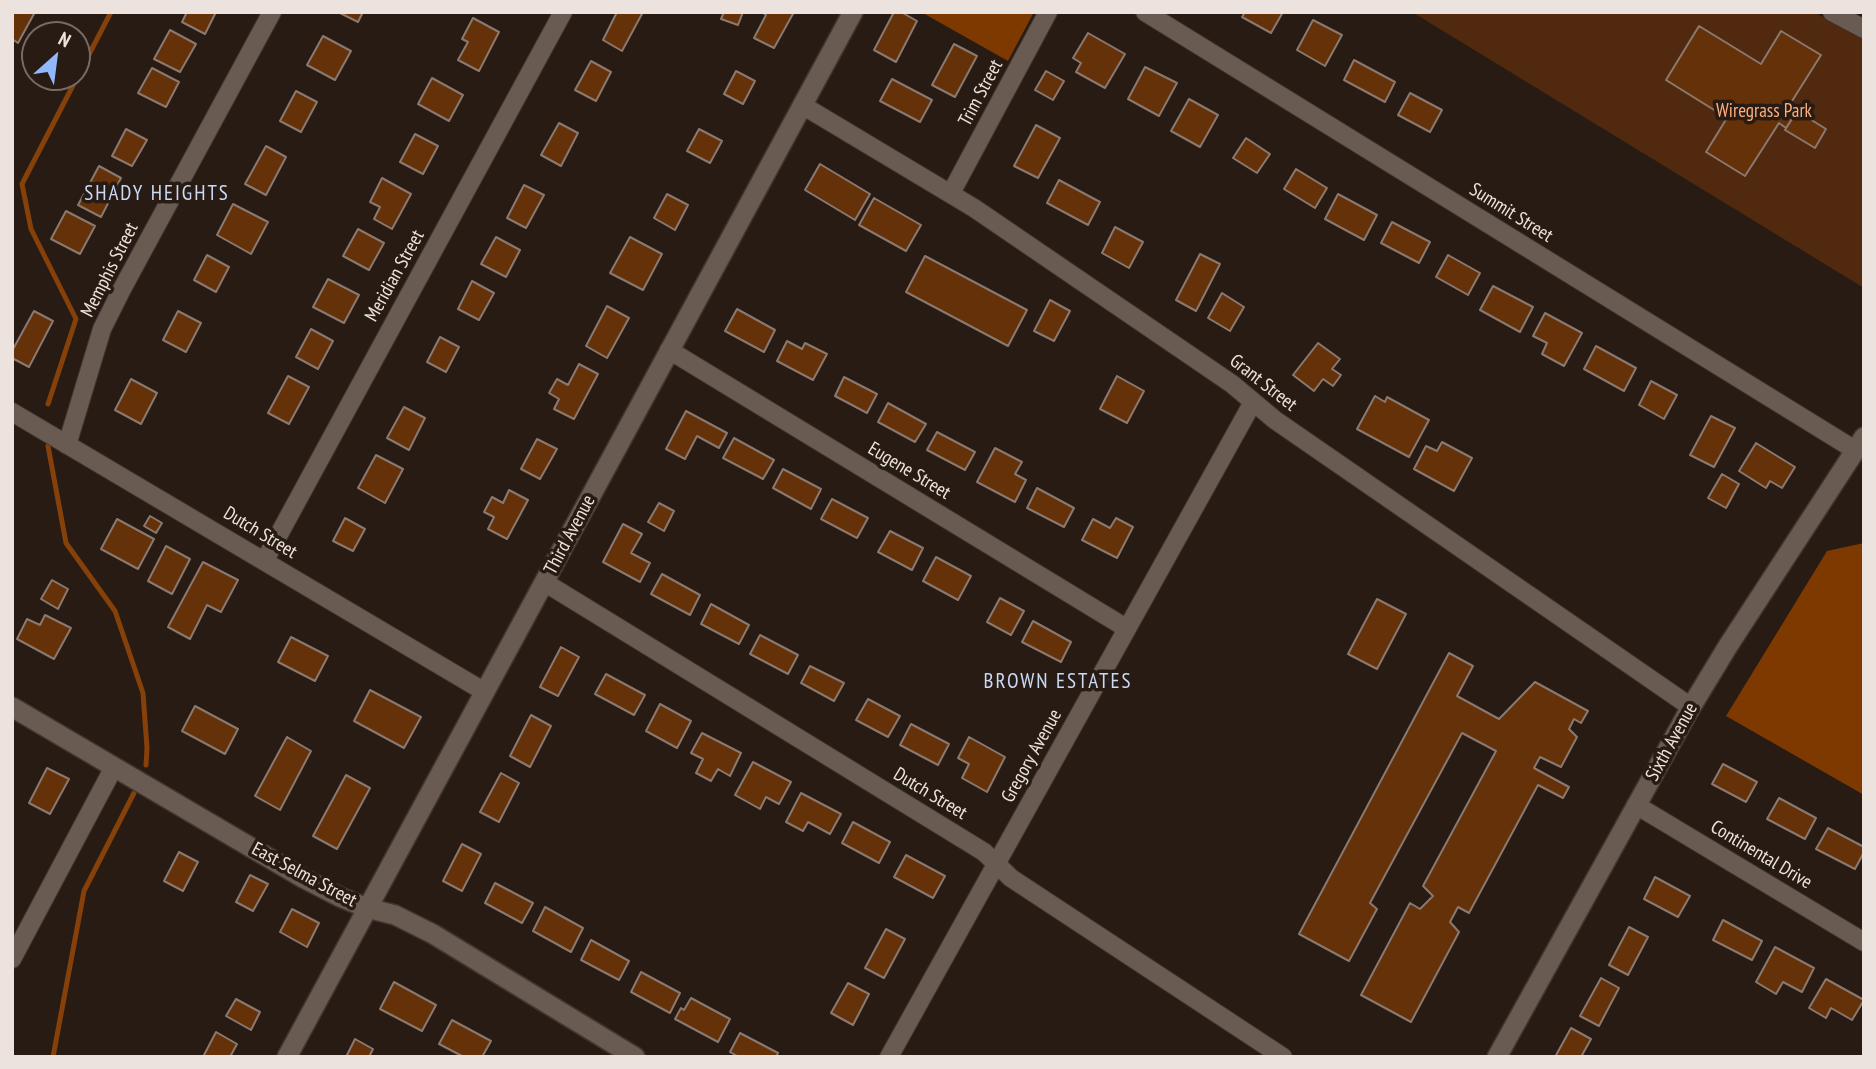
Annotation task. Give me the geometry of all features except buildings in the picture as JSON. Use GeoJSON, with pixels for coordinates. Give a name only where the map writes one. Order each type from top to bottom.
{"type":"FeatureCollection","features":[{"type":"Feature","properties":{"kind":"street","name":"Memphis Street"},"geometry":{"type":"LineString","coordinates":[[67,445],[102,329],[121,289],[272,12]]}},
{"type":"Feature","properties":{"kind":"street","name":"Meridian Street"},"geometry":{"type":"LineString","coordinates":[[265,560],[563,12]]}},
{"type":"Feature","properties":{"kind":"street","name":"Third Avenue"},"geometry":{"type":"LineString","coordinates":[[287,1057],[853,12]]}},
{"type":"Feature","properties":{"kind":"street","name":"Trim Street"},"geometry":{"type":"LineString","coordinates":[[951,193],[1048,12]]}},
{"type":"Feature","properties":{"kind":"street","name":"Summit Street"},"geometry":{"type":"LineString","coordinates":[[1145,12],[1859,443]]}},
{"type":"Feature","properties":{"kind":"street"},"geometry":{"type":"LineString","coordinates":[[1832,12],[1864,29]]}},
{"type":"Feature","properties":{"kind":"street","name":"Grant Street"},"geometry":{"type":"LineString","coordinates":[[802,104],[951,193],[1232,384],[1275,420],[1691,707]]}},
{"type":"Feature","properties":{"kind":"street","name":"Eugene Street"},"geometry":{"type":"LineString","coordinates":[[669,350],[1126,628]]}},
{"type":"Feature","properties":{"kind":"street","name":"Gregory Avenue"},"geometry":{"type":"LineString","coordinates":[[889,1057],[1253,402]]}},
{"type":"Feature","properties":{"kind":"street","name":"Dutch Street"},"geometry":{"type":"LineString","coordinates":[[12,412],[485,692]]}},
{"type":"Feature","properties":{"kind":"street","name":"Sixth Avenue"},"geometry":{"type":"LineString","coordinates":[[1497,1057],[1691,707],[1859,443]]}},
{"type":"Feature","properties":{"kind":"street","name":"Dutch Street"},"geometry":{"type":"LineString","coordinates":[[544,582],[984,852],[1011,878],[1283,1057]]}},
{"type":"Feature","properties":{"kind":"street","name":"East Selma Street"},"geometry":{"type":"LineString","coordinates":[[12,707],[303,878],[366,908],[395,915],[433,934],[635,1057]]}},
{"type":"Feature","properties":{"kind":"street"},"geometry":{"type":"LineString","coordinates":[[12,959],[114,767]]}},
{"type":"Feature","properties":{"kind":"street","name":"Continental Drive"},"geometry":{"type":"LineString","coordinates":[[1636,805],[1864,942]]}},
{"type":"Feature","properties":{"kind":"green space","name":"Wiregrass Park"},"geometry":{"type":"Polygon","coordinates":[[[1412,12],[1814,12],[1864,40],[1864,288],[1412,12]]]}},
{"type":"Feature","properties":{"kind":"shaded area"},"geometry":{"type":"Polygon","coordinates":[[[921,12],[1034,12],[1008,61],[921,12]]]}},
{"type":"Feature","properties":{"kind":"shaded area"},"geometry":{"type":"Polygon","coordinates":[[[1864,543],[1864,795],[1726,716],[1827,551],[1864,543]]]}},
{"type":"Feature","properties":{"kind":"waterway"},"geometry":{"type":"LineString","coordinates":[[48,404],[76,319],[31,229],[22,184],[111,12]]}},
{"type":"Feature","properties":{"kind":"waterway"},"geometry":{"type":"LineString","coordinates":[[48,446],[66,543],[115,611],[143,693],[146,765]]}},
{"type":"Feature","properties":{"kind":"waterway"},"geometry":{"type":"LineString","coordinates":[[53,1057],[84,891],[134,793]]}},
{"type":"Feature","properties":{"kind":"district","name":"SHADY HEIGHTS"},"geometry":{"type":"Point","coordinates":[157,194]}},
{"type":"Feature","properties":{"kind":"district","name":"BROWN ESTATES"},"geometry":{"type":"Point","coordinates":[1058,682]}}]}
